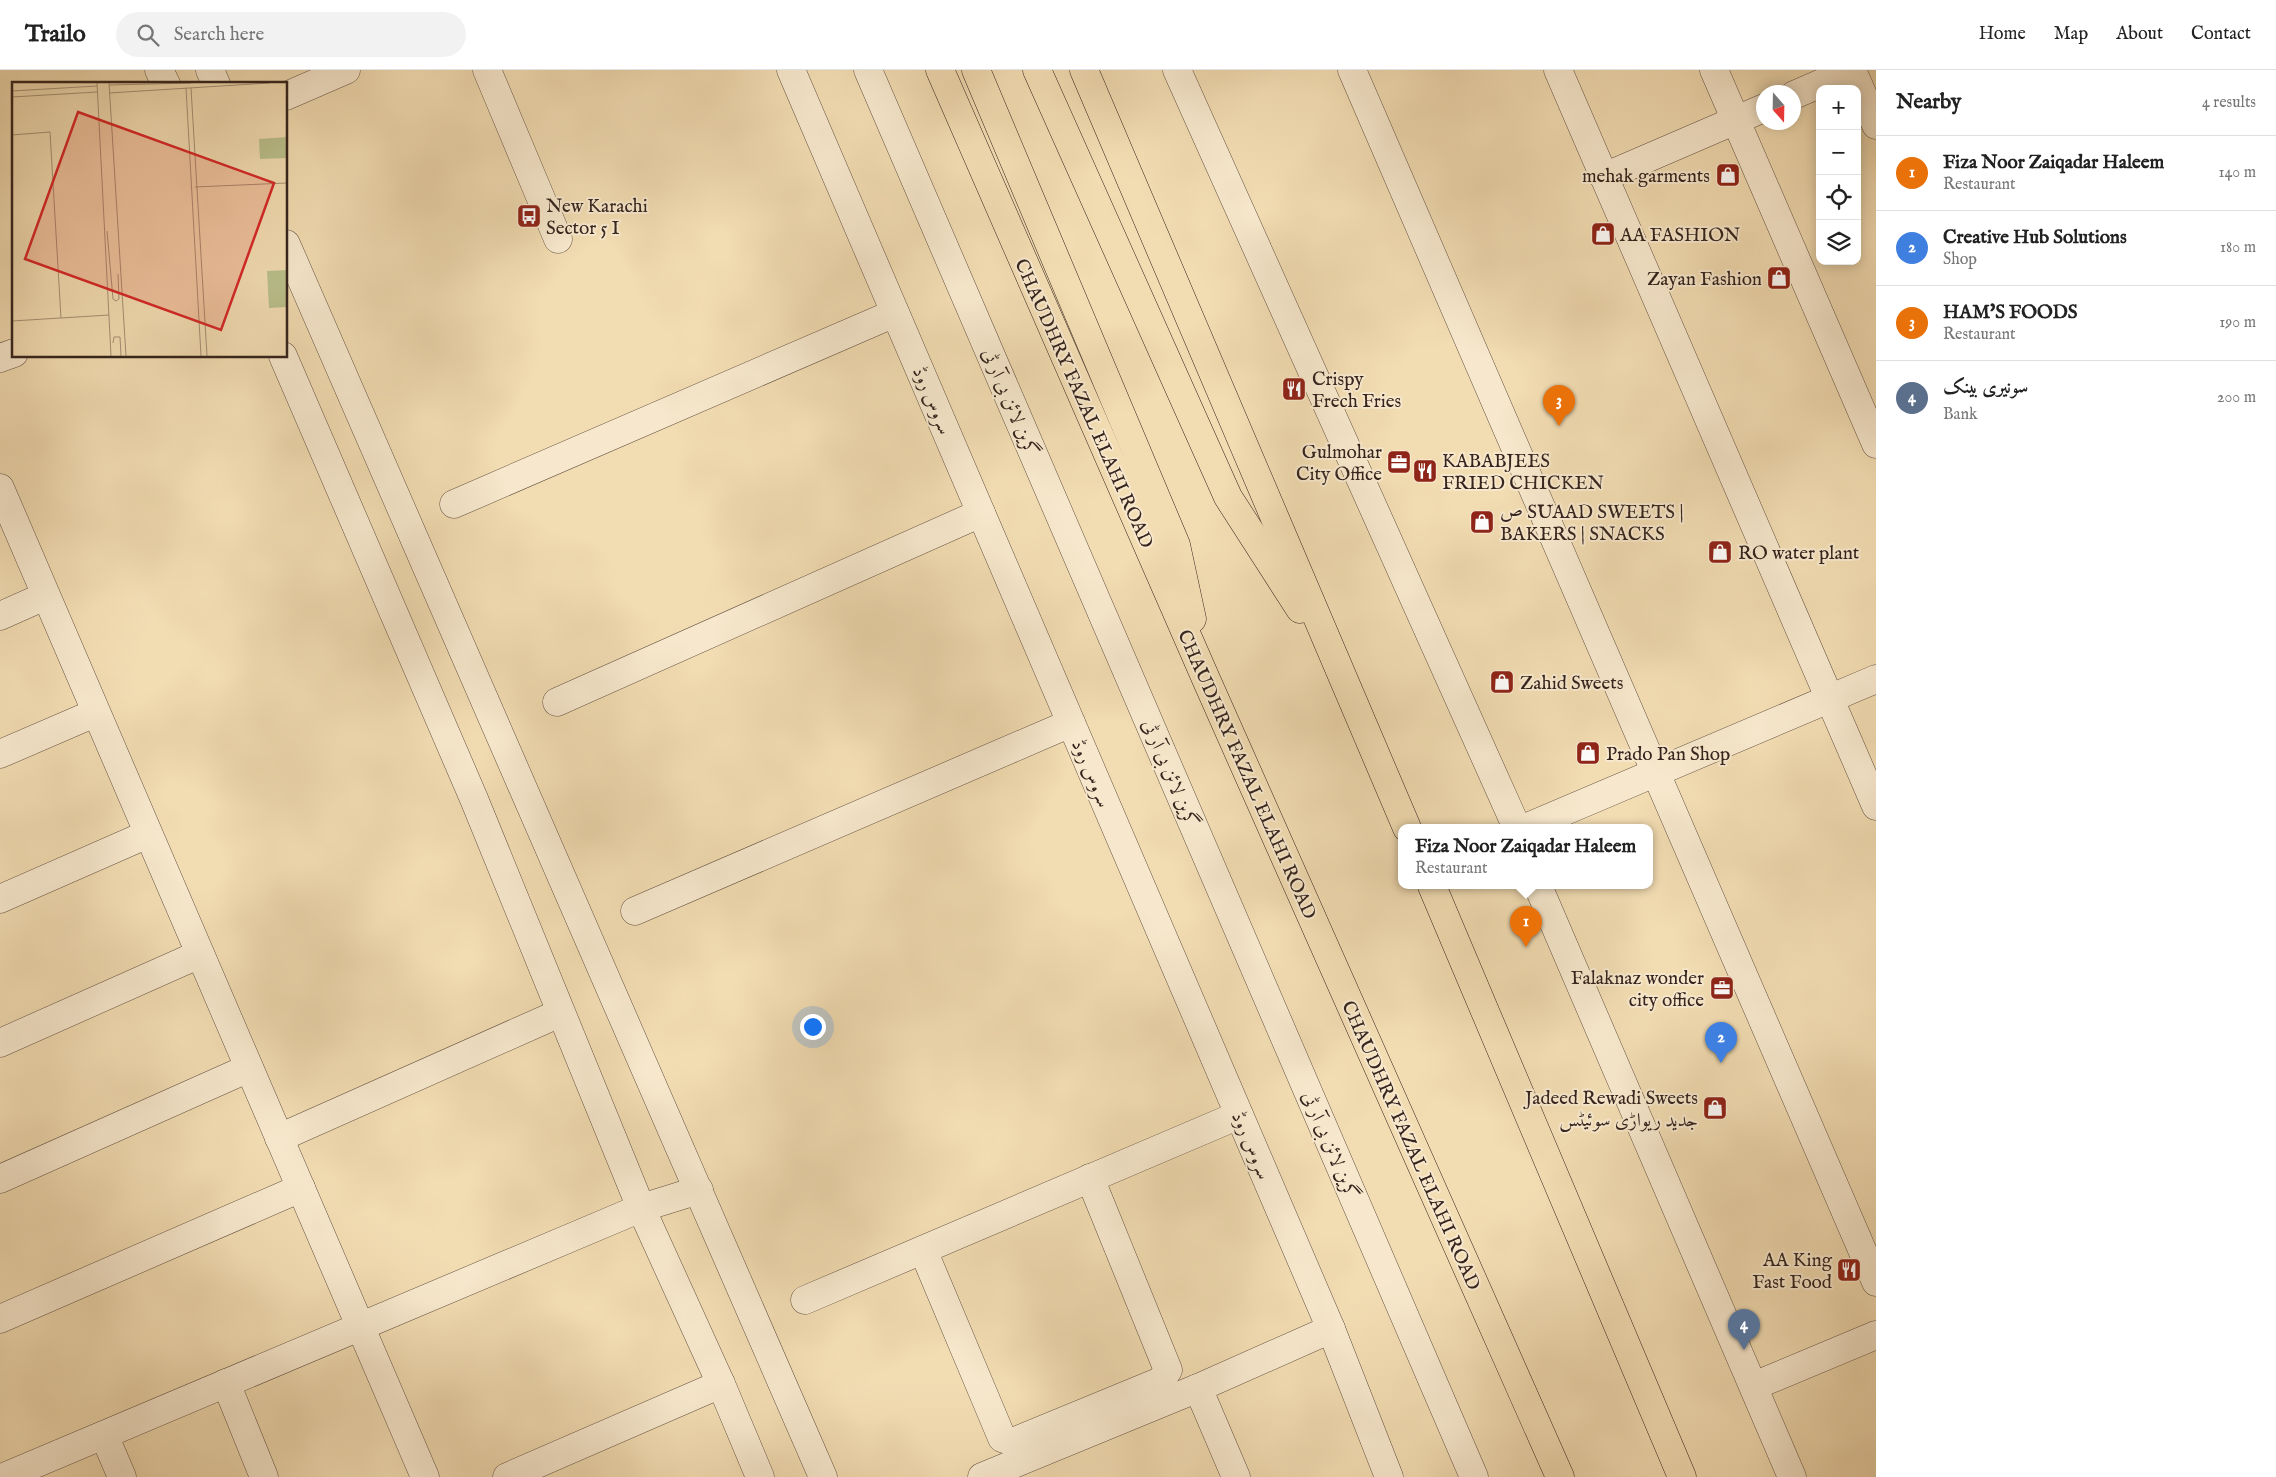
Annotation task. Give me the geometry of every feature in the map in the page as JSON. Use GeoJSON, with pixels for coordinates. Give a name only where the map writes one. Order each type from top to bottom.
{"type":"FeatureCollection","features":[{"type":"Feature","properties":{"kind":"main road","name":"CHAUDHRY FAZAL ELAHI ROAD"},"geometry":{"type":"LineString","coordinates":[[940,70],[1206,679],[1560,1477]]}},
{"type":"Feature","properties":{"kind":"main road"},"geometry":{"type":"LineString","coordinates":[[976,70],[1176,545],[1206,679]]}},
{"type":"Feature","properties":{"kind":"main road"},"geometry":{"type":"LineString","coordinates":[[1037,70],[1228,497],[1341,670]]}},
{"type":"Feature","properties":{"kind":"main road"},"geometry":{"type":"LineString","coordinates":[[1084,70],[1405,824]]}},
{"type":"Feature","properties":{"kind":"main road"},"geometry":{"type":"LineString","coordinates":[[1433,889],[1682,1477]]}},
{"type":"Feature","properties":{"kind":"street"},"geometry":{"type":"LineString","coordinates":[[159,70],[165,82]]}},
{"type":"Feature","properties":{"kind":"street"},"geometry":{"type":"LineString","coordinates":[[210,70],[215,82]]}},
{"type":"Feature","properties":{"kind":"street"},"geometry":{"type":"LineString","coordinates":[[288,95],[346,70]]}},
{"type":"Feature","properties":{"kind":"street"},"geometry":{"type":"LineString","coordinates":[[487,70],[558,239]]}},
{"type":"Feature","properties":{"kind":"street","name":"سروس روڈ"},"geometry":{"type":"LineString","coordinates":[[792,70],[1331,1329],[1389,1477]]}},
{"type":"Feature","properties":{"kind":"street","name":"گرین لائن بی آر ٹی"},"geometry":{"type":"LineString","coordinates":[[868,70],[1474,1477]]}},
{"type":"Feature","properties":{"kind":"street"},"geometry":{"type":"LineString","coordinates":[[1177,70],[1514,824]]}},
{"type":"Feature","properties":{"kind":"street"},"geometry":{"type":"LineString","coordinates":[[1352,70],[1876,1282]]}},
{"type":"Feature","properties":{"kind":"street"},"geometry":{"type":"LineString","coordinates":[[1558,70],[1876,806]]}},
{"type":"Feature","properties":{"kind":"street"},"geometry":{"type":"LineString","coordinates":[[1714,70],[1876,444]]}},
{"type":"Feature","properties":{"kind":"street"},"geometry":{"type":"LineString","coordinates":[[1801,92],[1852,70],[1876,125]]}},
{"type":"Feature","properties":{"kind":"street"},"geometry":{"type":"LineString","coordinates":[[1604,177],[1756,111]]}},
{"type":"Feature","properties":{"kind":"street"},"geometry":{"type":"LineString","coordinates":[[288,249],[823,1477]]}},
{"type":"Feature","properties":{"kind":"street"},"geometry":{"type":"LineString","coordinates":[[454,504],[895,313]]}},
{"type":"Feature","properties":{"kind":"street"},"geometry":{"type":"LineString","coordinates":[[0,358],[12,354]]}},
{"type":"Feature","properties":{"kind":"street"},"geometry":{"type":"LineString","coordinates":[[284,358],[474,799],[641,1208],[721,1384],[760,1477]]}},
{"type":"Feature","properties":{"kind":"street"},"geometry":{"type":"LineString","coordinates":[[0,488],[95,713],[425,1477]]}},
{"type":"Feature","properties":{"kind":"street"},"geometry":{"type":"LineString","coordinates":[[557,702],[981,513]]}},
{"type":"Feature","properties":{"kind":"street"},"geometry":{"type":"LineString","coordinates":[[0,616],[45,596]]}},
{"type":"Feature","properties":{"kind":"street"},"geometry":{"type":"LineString","coordinates":[[1535,824],[1657,774],[1876,679]]}},
{"type":"Feature","properties":{"kind":"street"},"geometry":{"type":"LineString","coordinates":[[0,754],[95,713]]}},
{"type":"Feature","properties":{"kind":"street"},"geometry":{"type":"LineString","coordinates":[[634,910],[1071,723]]}},
{"type":"Feature","properties":{"kind":"street"},"geometry":{"type":"LineString","coordinates":[[0,899],[148,834]]}},
{"type":"Feature","properties":{"kind":"street"},"geometry":{"type":"LineString","coordinates":[[1539,889],[1792,1477]]}},
{"type":"Feature","properties":{"kind":"street"},"geometry":{"type":"LineString","coordinates":[[0,1043],[200,954]]}},
{"type":"Feature","properties":{"kind":"street"},"geometry":{"type":"LineString","coordinates":[[279,1138],[560,1013]]}},
{"type":"Feature","properties":{"kind":"street"},"geometry":{"type":"LineString","coordinates":[[0,1179],[249,1068]]}},
{"type":"Feature","properties":{"kind":"street"},"geometry":{"type":"LineString","coordinates":[[804,1300],[1239,1114]]}},
{"type":"Feature","properties":{"kind":"street"},"geometry":{"type":"LineString","coordinates":[[923,1250],[1002,1438],[1008,1442],[1013,1442],[1161,1381],[1168,1370],[1090,1178]]}},
{"type":"Feature","properties":{"kind":"street"},"geometry":{"type":"LineString","coordinates":[[0,1318],[301,1188]]}},
{"type":"Feature","properties":{"kind":"street"},"geometry":{"type":"LineString","coordinates":[[4,1477],[641,1208],[699,1190]]}},
{"type":"Feature","properties":{"kind":"street"},"geometry":{"type":"LineString","coordinates":[[982,1477],[1198,1388],[1331,1329]]}},
{"type":"Feature","properties":{"kind":"street"},"geometry":{"type":"LineString","coordinates":[[1754,1386],[1876,1335]]}},
{"type":"Feature","properties":{"kind":"street"},"geometry":{"type":"LineString","coordinates":[[226,1383],[264,1477]]}},
{"type":"Feature","properties":{"kind":"street"},"geometry":{"type":"LineString","coordinates":[[507,1477],[721,1384]]}},
{"type":"Feature","properties":{"kind":"street"},"geometry":{"type":"LineString","coordinates":[[1198,1388],[1236,1477]]}},
{"type":"Feature","properties":{"kind":"street"},"geometry":{"type":"LineString","coordinates":[[104,1435],[122,1477]]}},
{"type":"Feature","properties":{"kind":"place","name":"mehak garments"},"geometry":{"type":"Point","coordinates":[1728,175]}},
{"type":"Feature","properties":{"kind":"place","name":"New Karachi Sector 5 I"},"geometry":{"type":"Point","coordinates":[529,216]}},
{"type":"Feature","properties":{"kind":"place","name":"AA FASHION"},"geometry":{"type":"Point","coordinates":[1603,234]}},
{"type":"Feature","properties":{"kind":"place","name":"Zayan Fashion"},"geometry":{"type":"Point","coordinates":[1779,278]}},
{"type":"Feature","properties":{"kind":"place","name":"Crispy Frech Fries"},"geometry":{"type":"Point","coordinates":[1294,389]}},
{"type":"Feature","properties":{"kind":"place","name":"HAM'S FOODS"},"geometry":{"type":"Point","coordinates":[1559,426]}},
{"type":"Feature","properties":{"kind":"place","name":"Gulmohar City Office"},"geometry":{"type":"Point","coordinates":[1399,462]}},
{"type":"Feature","properties":{"kind":"place","name":"KABABJEES FRIED CHICKEN"},"geometry":{"type":"Point","coordinates":[1425,471]}},
{"type":"Feature","properties":{"kind":"place","name":"ص SUAAD SWEETS | BAKERS | SNACKS"},"geometry":{"type":"Point","coordinates":[1482,522]}},
{"type":"Feature","properties":{"kind":"place","name":"RO water plant"},"geometry":{"type":"Point","coordinates":[1720,552]}},
{"type":"Feature","properties":{"kind":"place","name":"Zahid Sweets"},"geometry":{"type":"Point","coordinates":[1502,682]}},
{"type":"Feature","properties":{"kind":"place","name":"Prado Pan Shop"},"geometry":{"type":"Point","coordinates":[1588,753]}},
{"type":"Feature","properties":{"kind":"place","name":"Fiza Noor Zaiqadar Haleem"},"geometry":{"type":"Point","coordinates":[1526,947]}},
{"type":"Feature","properties":{"kind":"place","name":"Falaknaz wonder city office"},"geometry":{"type":"Point","coordinates":[1722,988]}},
{"type":"Feature","properties":{"kind":"place","name":"Creative Hub Solutions"},"geometry":{"type":"Point","coordinates":[1721,1063]}},
{"type":"Feature","properties":{"kind":"place","name":"Jadeed Rewadi Sweets جدید ریواڑی سوئیٹس"},"geometry":{"type":"Point","coordinates":[1715,1108]}},
{"type":"Feature","properties":{"kind":"place","name":"AA King Fast Food"},"geometry":{"type":"Point","coordinates":[1849,1270]}},
{"type":"Feature","properties":{"kind":"place","name":"سونیری بینک"},"geometry":{"type":"Point","coordinates":[1744,1350]}}]}
